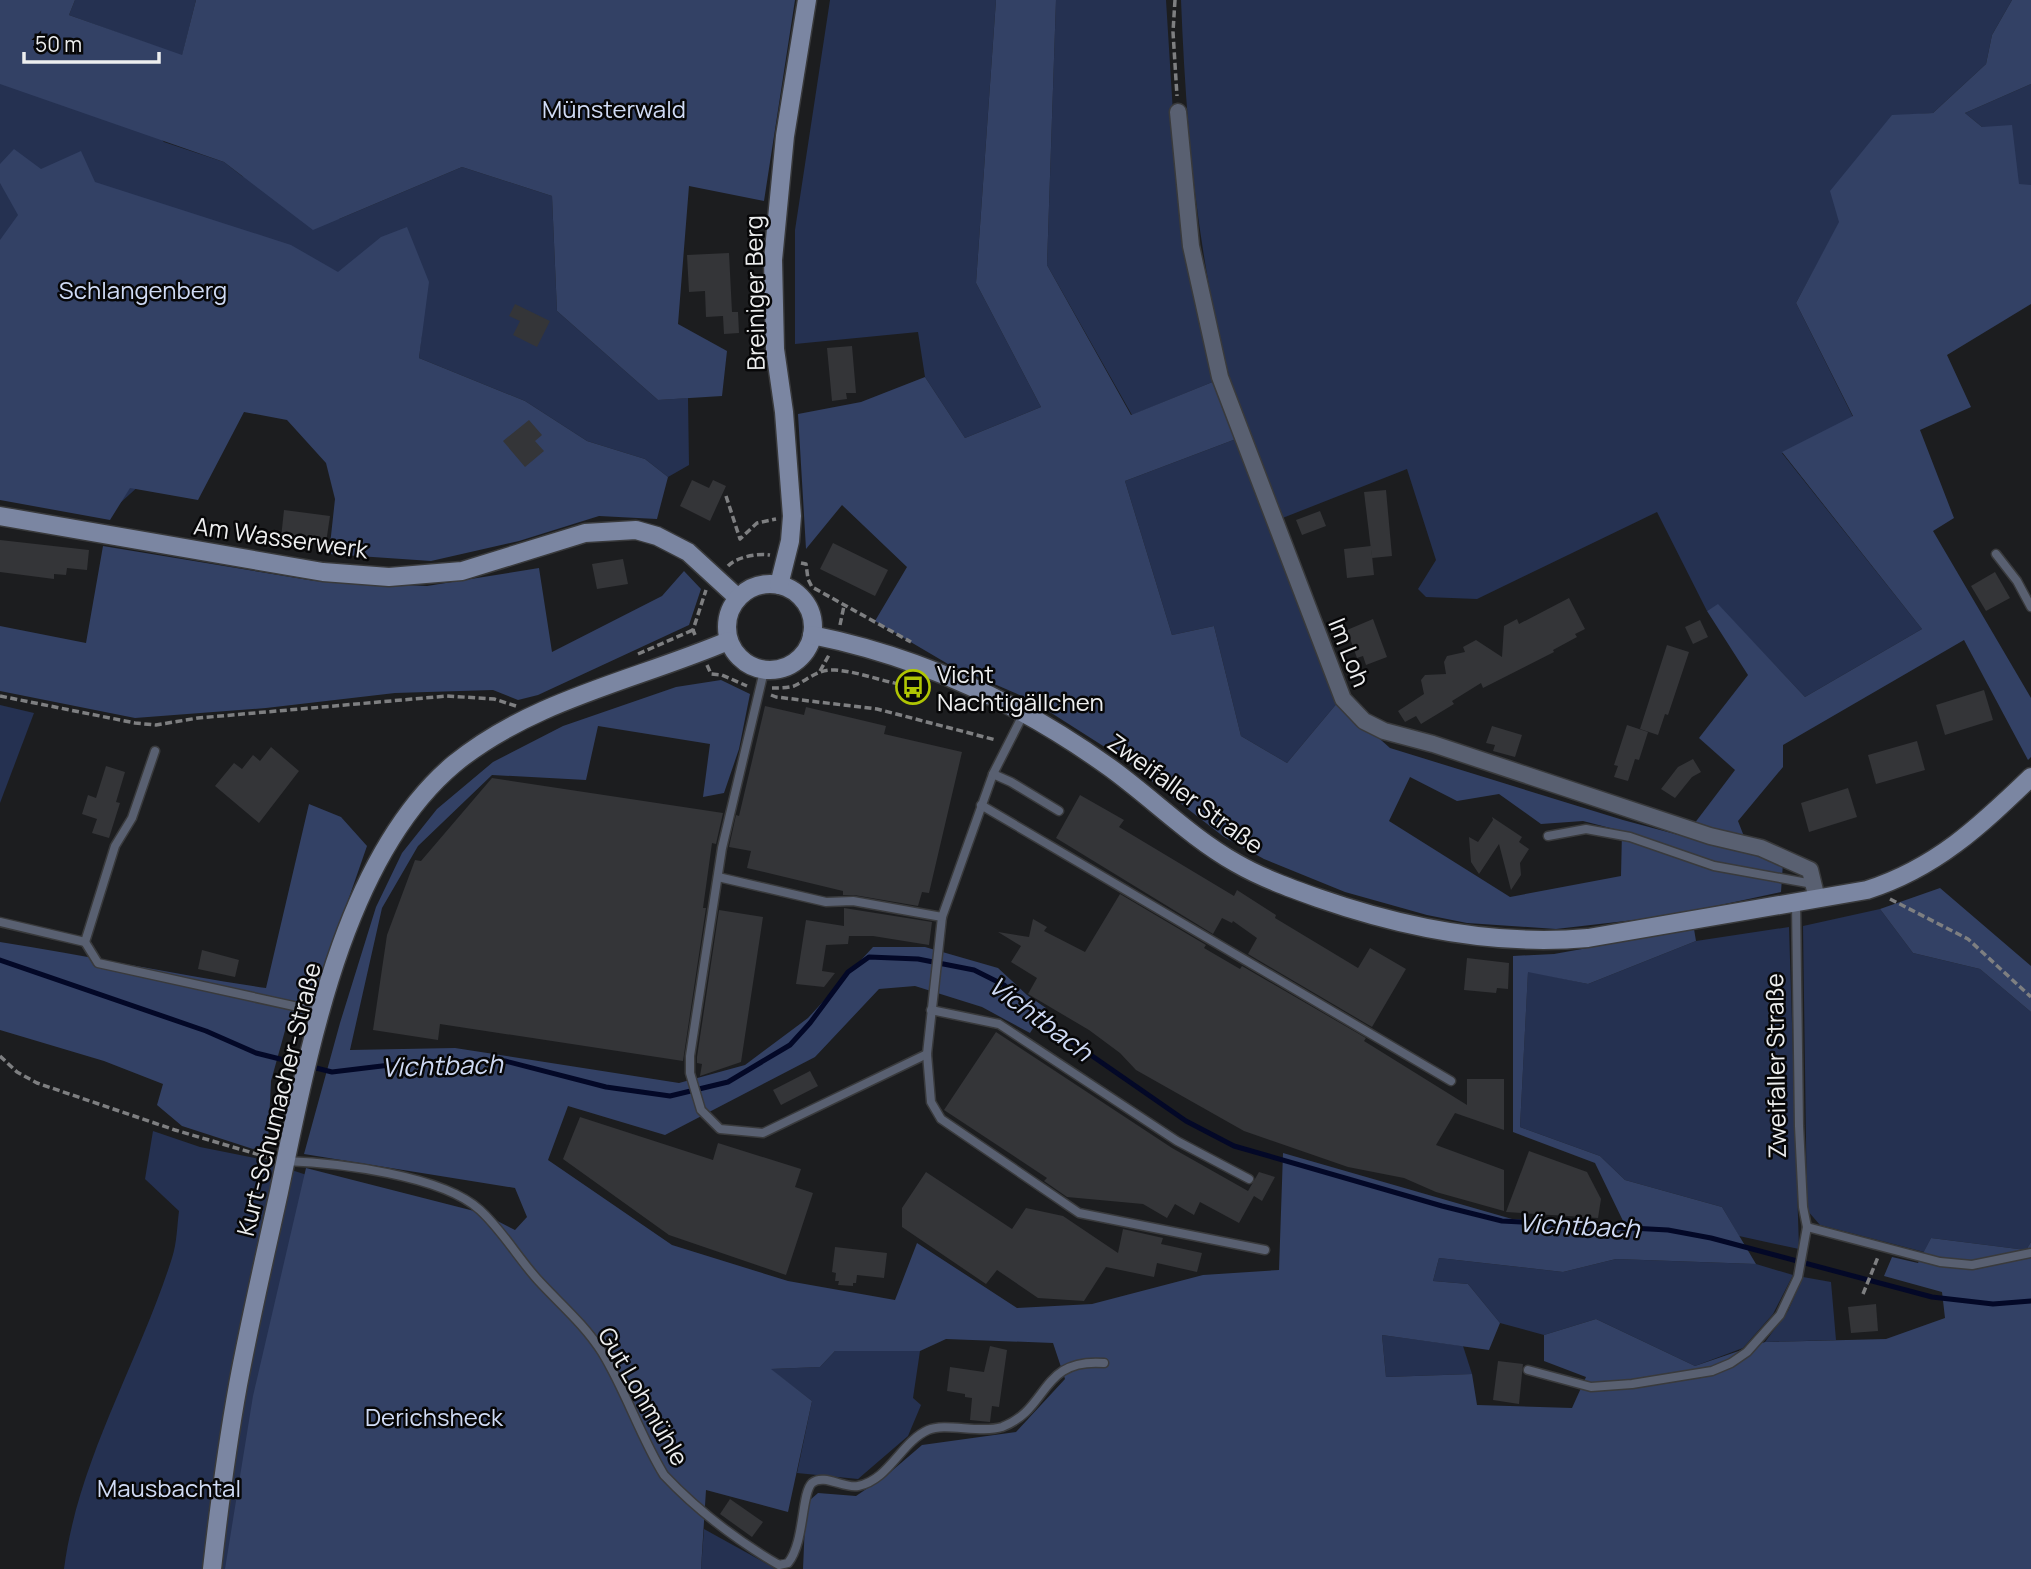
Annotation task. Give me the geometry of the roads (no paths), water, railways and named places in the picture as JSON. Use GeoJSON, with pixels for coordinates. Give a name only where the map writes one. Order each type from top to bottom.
{"type":"FeatureCollection","features":[{"type":"Feature","properties":{"kind":"main road","name":"Breiniger Berg"},"geometry":{"type":"LineString","coordinates":[[779,585],[786,560],[792,516],[784,412],[775,349],[773,260],[785,136],[807,0]]}},
{"type":"Feature","properties":{"kind":"main road","name":"Am Wasserwerk"},"geometry":{"type":"LineString","coordinates":[[0,516],[323,572],[389,577],[462,571],[585,533],[636,530],[678,545],[738,598]]}},
{"type":"Feature","properties":{"kind":"main road"},"geometry":{"type":"LineString","coordinates":[[764,584],[779,585],[799,595],[806,603],[811,613],[812,635],[808,648],[800,659],[761,680],[752,668],[733,652],[726,632],[728,614],[738,598],[750,589],[764,584]]}},
{"type":"Feature","properties":{"kind":"main road","name":"Zweifaller Straße"},"geometry":{"type":"LineString","coordinates":[[812,635],[868,647],[909,661],[983,692],[1024,713],[1101,761],[1217,851],[1237,863],[1301,891],[1383,918],[1466,935],[1555,941],[1601,936],[1796,903],[1815,892],[1867,890],[1895,881],[1932,861],[1966,837],[2031,776]]}},
{"type":"Feature","properties":{"kind":"main road","name":"Kurt-Schumacher-Straße"},"geometry":{"type":"LineString","coordinates":[[212,1569],[238,1385],[312,1047],[321,1012],[359,901],[386,845],[424,794],[452,766],[484,741],[527,718],[728,641]]}},
{"type":"Feature","properties":{"kind":"street","name":"Im Loh"},"geometry":{"type":"LineString","coordinates":[[1178,112],[1191,246],[1220,377],[1343,699],[1351,709],[1364,721],[1384,731],[1433,744],[1710,836],[1761,848],[1810,870],[1815,892]]}},
{"type":"Feature","properties":{"kind":"lane"},"geometry":{"type":"LineString","coordinates":[[1996,554],[2017,581],[2031,607]]}},
{"type":"Feature","properties":{"kind":"lane"},"geometry":{"type":"LineString","coordinates":[[761,680],[718,877],[690,1056],[691,1073],[701,1110],[720,1129],[763,1133],[927,1054]]}},
{"type":"Feature","properties":{"kind":"lane"},"geometry":{"type":"LineString","coordinates":[[1024,713],[993,774],[942,917],[927,1054],[930,1102],[941,1119],[1079,1213],[1265,1250]]}},
{"type":"Feature","properties":{"kind":"lane"},"geometry":{"type":"LineString","coordinates":[[85,942],[115,846],[132,818],[156,751]]}},
{"type":"Feature","properties":{"kind":"lane"},"geometry":{"type":"LineString","coordinates":[[993,774],[1059,811]]}},
{"type":"Feature","properties":{"kind":"lane"},"geometry":{"type":"LineString","coordinates":[[981,805],[1451,1082]]}},
{"type":"Feature","properties":{"kind":"lane"},"geometry":{"type":"LineString","coordinates":[[1548,836],[1587,830],[1630,836],[1714,866],[1815,892]]}},
{"type":"Feature","properties":{"kind":"lane"},"geometry":{"type":"LineString","coordinates":[[718,877],[826,902],[853,901],[942,917]]}},
{"type":"Feature","properties":{"kind":"lane","name":"Zweifaller Straße"},"geometry":{"type":"LineString","coordinates":[[1528,1370],[1591,1387],[1632,1384],[1712,1371],[1731,1363],[1765,1335],[1780,1315],[1798,1277],[1807,1227],[1803,1207],[1799,1126],[1796,903]]}},
{"type":"Feature","properties":{"kind":"lane"},"geometry":{"type":"LineString","coordinates":[[0,922],[85,942],[98,963],[321,1012]]}},
{"type":"Feature","properties":{"kind":"lane"},"geometry":{"type":"LineString","coordinates":[[931,1010],[999,1024],[1177,1141],[1249,1179]]}},
{"type":"Feature","properties":{"kind":"lane","name":"Gut Lohmühle"},"geometry":{"type":"LineString","coordinates":[[285,1161],[327,1163],[411,1180],[463,1197],[481,1210],[538,1280],[576,1318],[601,1350],[664,1475],[743,1542],[779,1565],[788,1563],[795,1554],[801,1534],[807,1490],[813,1482],[821,1480],[849,1487],[867,1483],[877,1477],[920,1434],[931,1428],[986,1430],[999,1427],[1024,1415],[1045,1387],[1071,1365],[1104,1363]]}},
{"type":"Feature","properties":{"kind":"lane"},"geometry":{"type":"LineString","coordinates":[[1807,1227],[1940,1262],[1972,1265],[2031,1253]]}},
{"type":"Feature","properties":{"kind":"waterway","name":"Vichtbach"},"geometry":{"type":"LineString","coordinates":[[0,960],[206,1031],[256,1053],[332,1072],[415,1062],[505,1061],[606,1087],[670,1096],[728,1082],[790,1045],[848,972],[869,957],[918,959],[974,970],[1004,985],[1059,1033],[1186,1121],[1234,1146],[1502,1221],[1668,1230],[1711,1238],[1932,1297],[1993,1304],[2031,1301]]}},
{"type":"Feature","properties":{"kind":"place","name":"Vicht Nachtigällchen"},"geometry":{"type":"Point","coordinates":[913,687]}},
{"type":"Feature","properties":{"kind":"park label","name":"Münsterwald"},"geometry":{"type":"Point","coordinates":[614,108]}},
{"type":"Feature","properties":{"kind":"park label","name":"Schlangenberg"},"geometry":{"type":"Point","coordinates":[143,289]}},
{"type":"Feature","properties":{"kind":"park label","name":"Derichsheck"},"geometry":{"type":"Point","coordinates":[434,1416]}},
{"type":"Feature","properties":{"kind":"park label","name":"Mausbachtal"},"geometry":{"type":"Point","coordinates":[169,1487]}}]}
